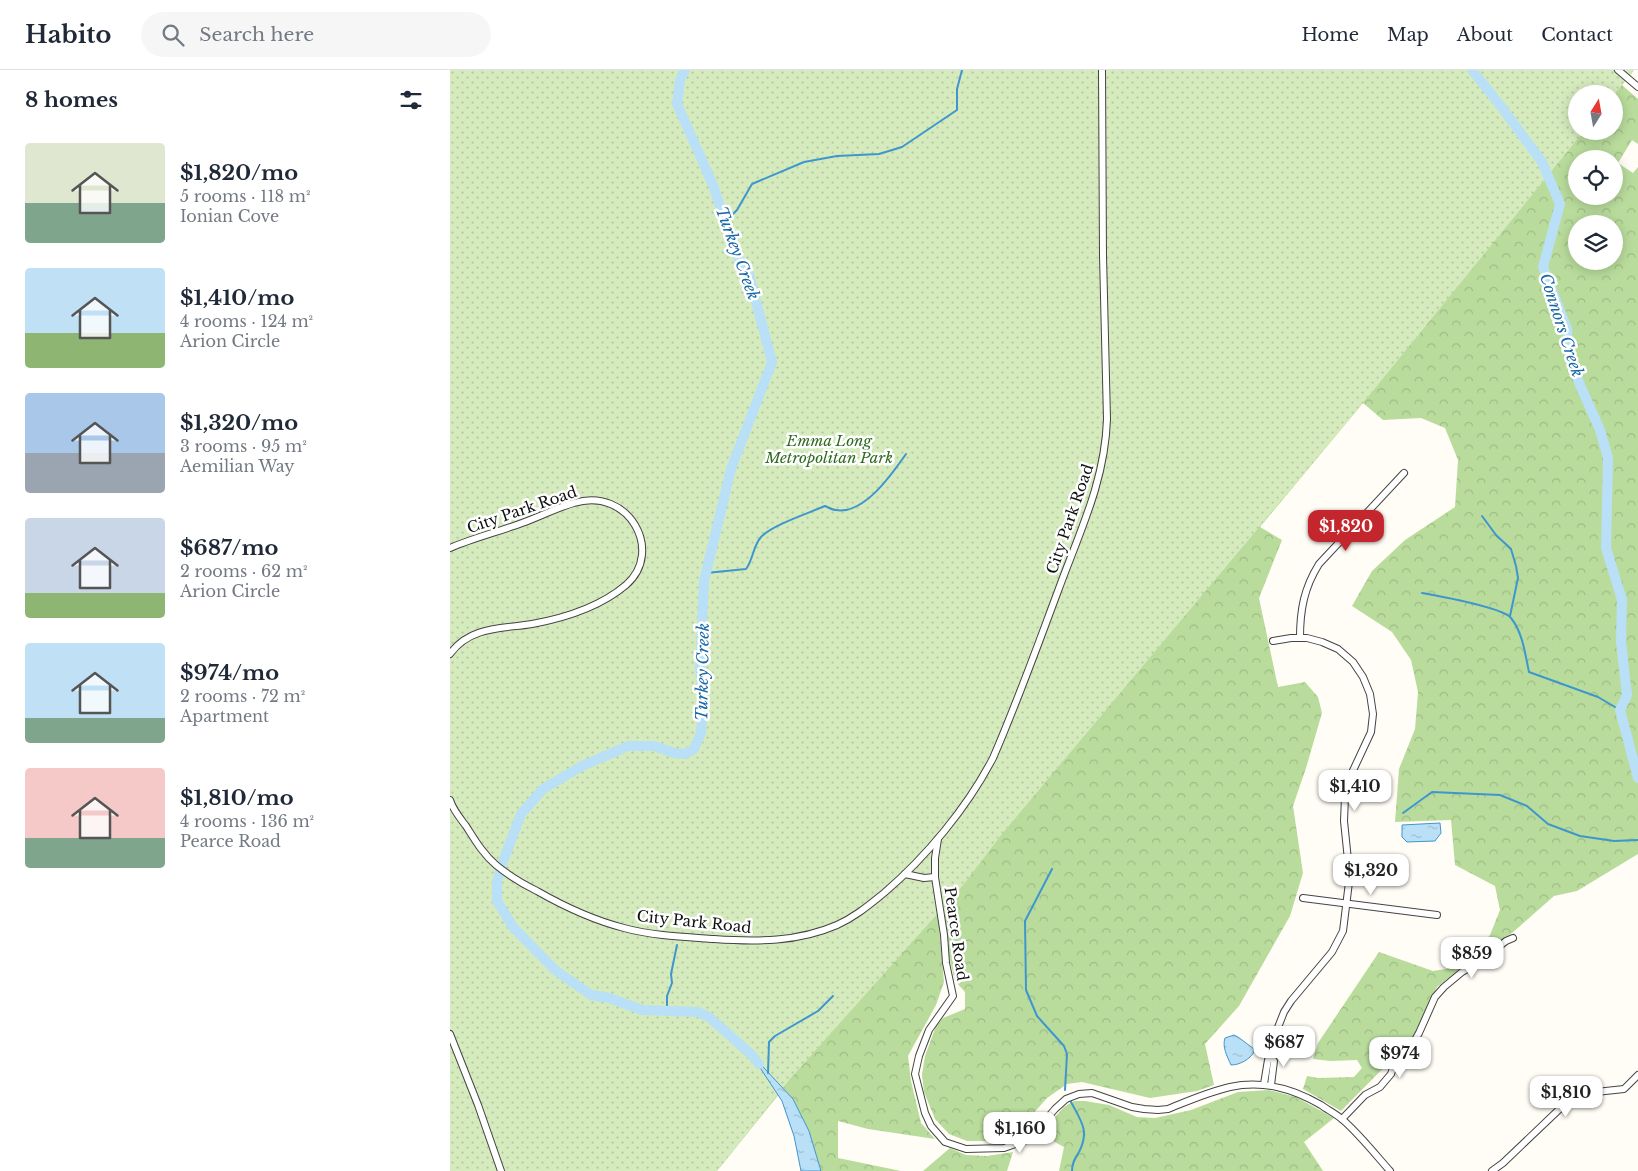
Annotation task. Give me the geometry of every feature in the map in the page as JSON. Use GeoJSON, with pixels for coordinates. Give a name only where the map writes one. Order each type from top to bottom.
{"type":"FeatureCollection","features":[{"type":"Feature","properties":{"kind":"street","name":"City Park Road"},"geometry":{"type":"LineString","coordinates":[[450,800],[478,845],[496,866],[507,873],[567,908],[626,928],[683,937],[756,941],[807,936],[839,924],[865,909],[905,874],[938,838],[980,780],[993,758],[1073,551],[1102,465],[1106,444],[1107,419],[1103,256],[1102,70]]}},
{"type":"Feature","properties":{"kind":"street"},"geometry":{"type":"LineString","coordinates":[[1618,70],[1638,87]]}},
{"type":"Feature","properties":{"kind":"street"},"geometry":{"type":"LineString","coordinates":[[1300,638],[1300,620],[1311,578],[1320,564],[1404,473]]}},
{"type":"Feature","properties":{"kind":"street","name":"City Park Road"},"geometry":{"type":"LineString","coordinates":[[450,548],[520,524],[575,502],[589,500],[606,502],[620,508],[627,514],[636,528],[642,543],[640,558],[632,579],[605,600],[588,608],[532,624],[490,628],[466,638],[450,654]]}},
{"type":"Feature","properties":{"kind":"street"},"geometry":{"type":"LineString","coordinates":[[1268,1085],[1274,1061],[1271,1056],[1275,1035],[1280,1022],[1291,1001],[1332,952],[1343,931],[1349,870],[1344,821],[1345,797],[1350,777],[1371,732],[1373,714],[1368,685],[1359,670],[1346,656],[1322,642],[1291,638],[1273,642]]}},
{"type":"Feature","properties":{"kind":"street","name":"Pearce Road"},"geometry":{"type":"LineString","coordinates":[[938,838],[935,877],[944,935],[946,963],[953,996],[929,1030],[919,1056],[915,1074],[925,1112],[931,1126],[945,1142],[966,1149],[1004,1148],[1029,1139],[1066,1099],[1079,1094],[1092,1093],[1132,1107],[1158,1110],[1168,1109],[1230,1087],[1250,1084],[1268,1085],[1298,1093],[1342,1119],[1390,1171]]}},
{"type":"Feature","properties":{"kind":"street"},"geometry":{"type":"LineString","coordinates":[[905,874],[924,878],[935,877]]}},
{"type":"Feature","properties":{"kind":"street"},"geometry":{"type":"LineString","coordinates":[[1303,898],[1437,915]]}},
{"type":"Feature","properties":{"kind":"street"},"geometry":{"type":"LineString","coordinates":[[1342,1119],[1365,1095],[1380,1087],[1391,1074],[1401,1055],[1411,1047],[1435,996],[1444,987],[1506,941],[1513,938]]}},
{"type":"Feature","properties":{"kind":"street"},"geometry":{"type":"LineString","coordinates":[[450,1034],[501,1171]]}},
{"type":"Feature","properties":{"kind":"street"},"geometry":{"type":"LineString","coordinates":[[1492,1171],[1503,1163],[1568,1101],[1587,1093],[1624,1089],[1638,1075]]}},
{"type":"Feature","properties":{"kind":"green space","name":"Emma Long Metropolitan Park"},"geometry":{"type":"Polygon","coordinates":[[[450,70],[1634,70],[1622,85],[1568,85],[1568,140],[1623,140],[1623,86],[1638,99],[1638,144],[1632,140],[1623,155],[1623,150],[1568,150],[1568,205],[1623,205],[1623,166],[1633,173],[1638,167],[1638,854],[1577,891],[1554,896],[1512,933],[1464,966],[1490,935],[1500,910],[1495,886],[1455,865],[1451,820],[1395,822],[1399,769],[1415,729],[1418,692],[1411,660],[1392,632],[1352,606],[1372,571],[1405,540],[1455,507],[1458,460],[1445,428],[1421,418],[1383,420],[1363,403],[1260,527],[1282,540],[1259,598],[1278,687],[1305,682],[1318,697],[1322,713],[1293,806],[1303,873],[1290,916],[1239,1006],[1205,1044],[1214,1085],[1197,1091],[1150,1098],[1082,1082],[1067,1084],[1047,1098],[1023,1125],[1002,1138],[988,1141],[967,1141],[949,1134],[935,1119],[924,1092],[922,1074],[925,1056],[936,1026],[943,1018],[965,1009],[965,992],[955,981],[949,957],[944,906],[938,913],[944,982],[936,1005],[908,1056],[911,1081],[921,1123],[935,1139],[868,1129],[838,1121],[838,1158],[901,1171],[821,1171],[809,1131],[784,1088],[717,1171],[450,1171],[450,70]]]}},
{"type":"Feature","properties":{"kind":"green space","name":"Emma Long Metropolitan Park"},"geometry":{"type":"Polygon","coordinates":[[[450,70],[1634,70],[1622,85],[1568,85],[1568,140],[1577,140],[1363,403],[1002,834],[964,884],[790,1079],[717,1171],[450,1171],[450,70]]]}},
{"type":"Feature","properties":{"kind":"green space"},"geometry":{"type":"Polygon","coordinates":[[[1379,952],[1433,971],[1464,966],[1437,987],[1412,1039],[1341,1111],[1303,1089],[1307,1076],[1318,1078],[1354,1077],[1362,1068],[1357,1060],[1330,1061],[1313,1059],[1318,1043],[1379,952]]]}},
{"type":"Feature","properties":{"kind":"green space"},"geometry":{"type":"Polygon","coordinates":[[[1269,1090],[1296,1097],[1334,1118],[1304,1142],[1323,1171],[1059,1171],[1064,1147],[1040,1134],[1064,1107],[1074,1101],[1109,1105],[1137,1117],[1155,1118],[1191,1110],[1238,1092],[1269,1090]]]}},
{"type":"Feature","properties":{"kind":"green space"},"geometry":{"type":"Polygon","coordinates":[[[950,1148],[966,1155],[987,1156],[1013,1152],[1007,1171],[923,1171],[950,1148]]]}},
{"type":"Feature","properties":{"kind":"water"},"geometry":{"type":"Polygon","coordinates":[[[1440,823],[1441,833],[1435,841],[1407,842],[1402,837],[1402,825],[1440,823]]]}},
{"type":"Feature","properties":{"kind":"water"},"geometry":{"type":"Polygon","coordinates":[[[1234,1035],[1254,1049],[1254,1052],[1244,1061],[1231,1065],[1225,1051],[1224,1041],[1225,1038],[1234,1035]]]}},
{"type":"Feature","properties":{"kind":"water"},"geometry":{"type":"Polygon","coordinates":[[[751,1054],[793,1099],[809,1131],[821,1171],[801,1171],[794,1136],[782,1101],[751,1054]]]}},
{"type":"Feature","properties":{"kind":"waterway","name":"Turkey Creek"},"geometry":{"type":"LineString","coordinates":[[685,70],[680,80],[677,104],[713,185],[735,252],[749,275],[772,362],[731,469],[704,581],[700,667],[703,704],[701,733],[694,749],[685,754],[674,753],[654,746],[628,746],[582,766],[543,789],[521,814],[497,882],[497,901],[513,927],[555,970],[591,995],[609,998],[642,1010],[698,1012],[709,1017],[751,1054],[759,1064]]}},
{"type":"Feature","properties":{"kind":"waterway"},"geometry":{"type":"LineString","coordinates":[[725,222],[737,210],[752,184],[804,162],[837,156],[879,154],[902,147],[957,110],[957,89],[962,70]]}},
{"type":"Feature","properties":{"kind":"waterway","name":"Connors Creek"},"geometry":{"type":"LineString","coordinates":[[1472,70],[1542,162],[1560,204],[1543,267],[1567,329],[1570,359],[1600,430],[1608,458],[1606,548],[1622,600],[1621,642],[1627,695],[1620,710],[1638,778]]}},
{"type":"Feature","properties":{"kind":"waterway"},"geometry":{"type":"LineString","coordinates":[[706,573],[746,569],[761,537],[773,528],[791,520],[825,506],[836,510],[846,510],[857,506],[867,500],[885,482],[906,454]]}},
{"type":"Feature","properties":{"kind":"waterway"},"geometry":{"type":"LineString","coordinates":[[1482,516],[1496,535],[1511,549],[1516,566],[1518,578],[1510,616]]}},
{"type":"Feature","properties":{"kind":"waterway"},"geometry":{"type":"LineString","coordinates":[[1422,593],[1469,603],[1505,614],[1511,618],[1518,630],[1529,672],[1598,697],[1620,710]]}},
{"type":"Feature","properties":{"kind":"waterway"},"geometry":{"type":"LineString","coordinates":[[1403,813],[1432,792],[1500,795],[1527,806],[1548,824],[1580,836],[1614,841],[1638,840]]}},
{"type":"Feature","properties":{"kind":"waterway"},"geometry":{"type":"LineString","coordinates":[[1052,869],[1025,921],[1026,990],[1037,1016],[1064,1046],[1067,1054],[1065,1090]]}},
{"type":"Feature","properties":{"kind":"waterway"},"geometry":{"type":"LineString","coordinates":[[688,927],[699,916]]}},
{"type":"Feature","properties":{"kind":"waterway"},"geometry":{"type":"LineString","coordinates":[[667,1011],[667,996],[672,983],[671,974],[677,945]]}},
{"type":"Feature","properties":{"kind":"waterway"},"geometry":{"type":"LineString","coordinates":[[768,1073],[769,1042],[775,1036],[818,1011],[833,996]]}},
{"type":"Feature","properties":{"kind":"waterway"},"geometry":{"type":"LineString","coordinates":[[1071,1102],[1081,1121],[1084,1132],[1082,1145],[1074,1161],[1072,1171]]}}]}
